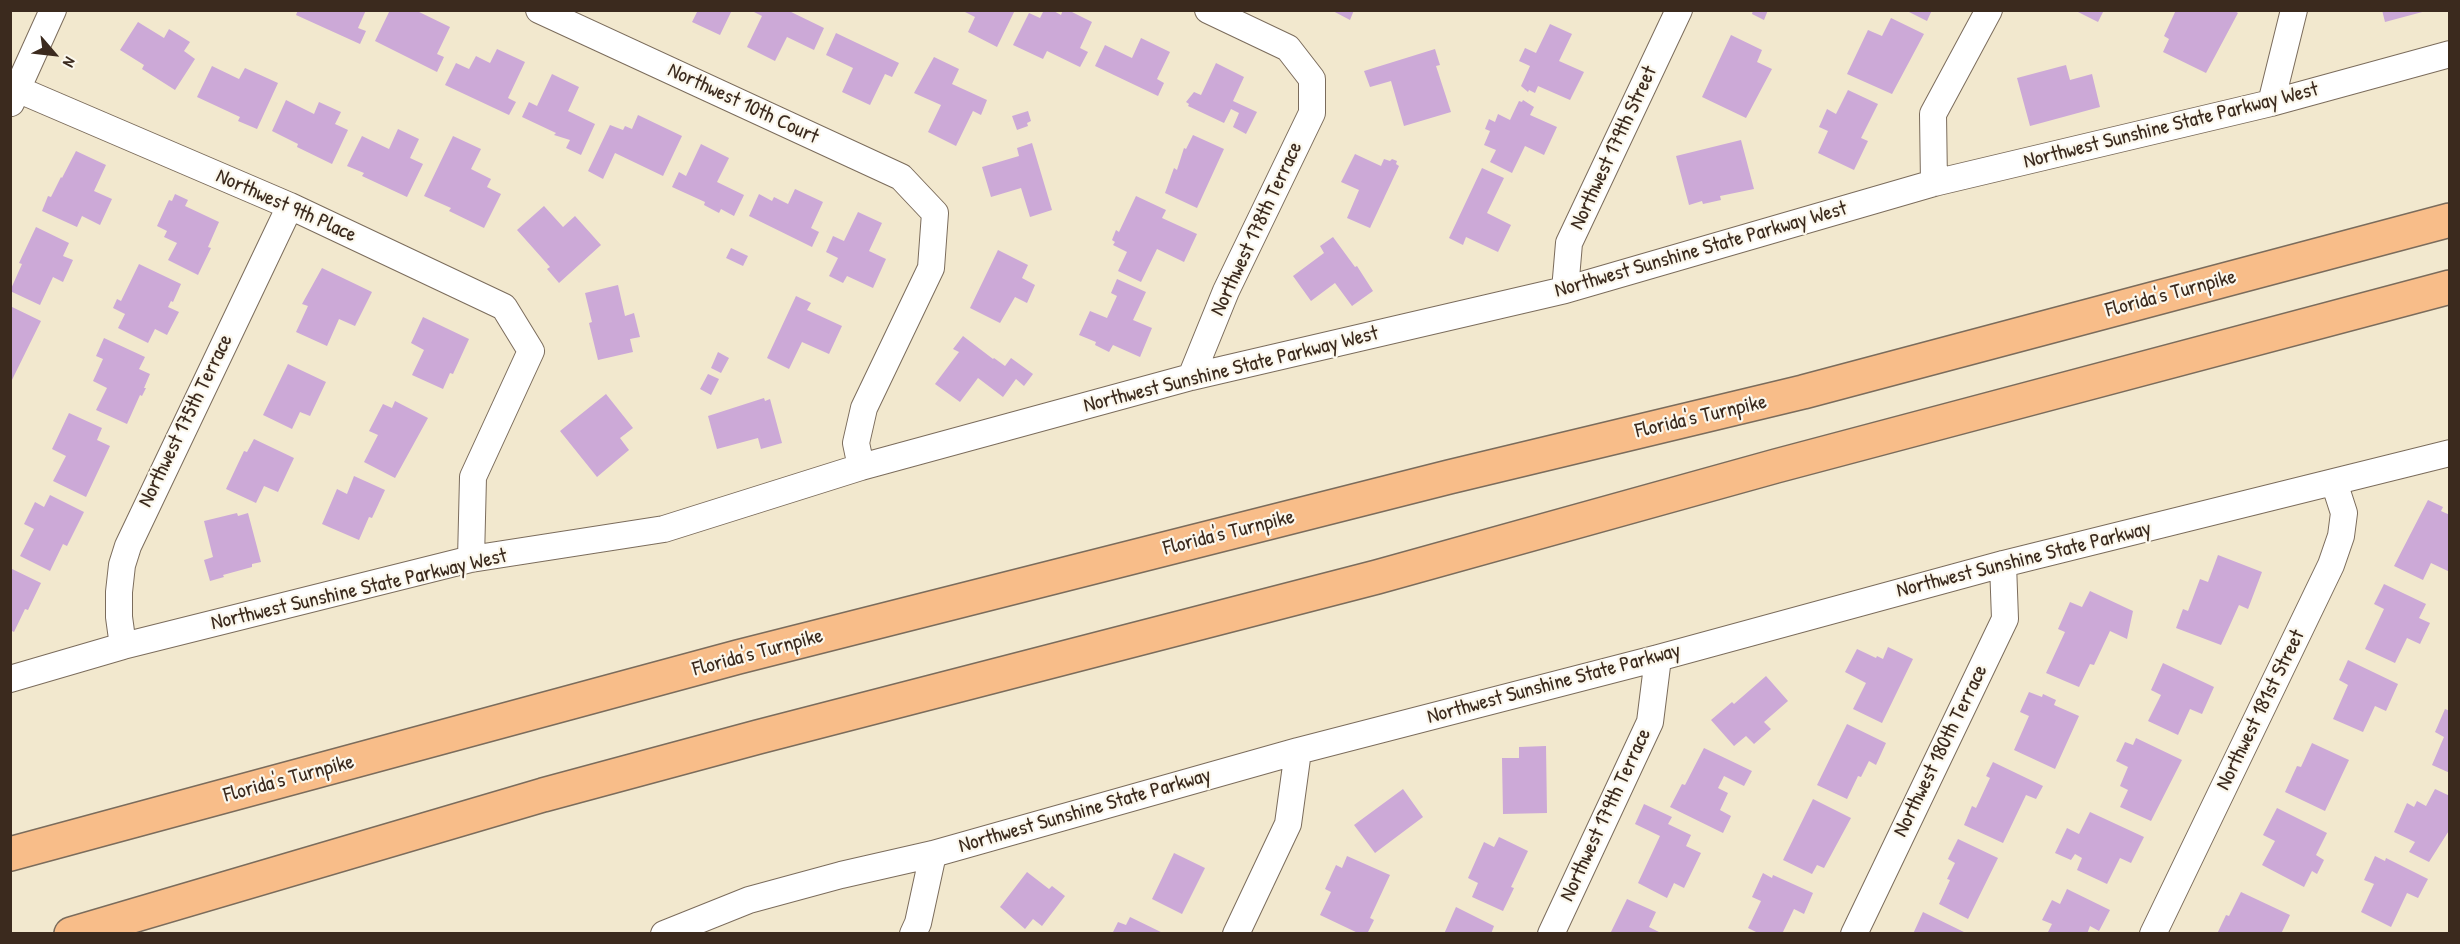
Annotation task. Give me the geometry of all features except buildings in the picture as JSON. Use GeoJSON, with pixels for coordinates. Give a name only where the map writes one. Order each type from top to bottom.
{"type":"FeatureCollection","features":[{"type":"Feature","properties":{"kind":"highway","name":"Florida's Turnpike"},"geometry":{"type":"LineString","coordinates":[[10,854],[738,657],[1449,477],[1803,392],[2450,220]]}},
{"type":"Feature","properties":{"kind":"highway"},"geometry":{"type":"LineString","coordinates":[[71,933],[543,795],[746,740],[1377,577],[1776,466],[2450,287]]}},
{"type":"Feature","properties":{"kind":"street"},"geometry":{"type":"LineString","coordinates":[[14,96],[53,10]]}},
{"type":"Feature","properties":{"kind":"street","name":"Northwest 10th Court"},"geometry":{"type":"LineString","coordinates":[[539,10],[901,177],[935,213],[931,268],[864,408],[856,443],[861,467]]}},
{"type":"Feature","properties":{"kind":"street","name":"Northwest 178th Terrace"},"geometry":{"type":"LineString","coordinates":[[1191,377],[1226,291],[1312,113],[1312,79],[1288,48],[1208,10]]}},
{"type":"Feature","properties":{"kind":"street","name":"Northwest 179th Street"},"geometry":{"type":"LineString","coordinates":[[1565,290],[1569,243],[1679,10]]}},
{"type":"Feature","properties":{"kind":"street"},"geometry":{"type":"LineString","coordinates":[[1934,183],[1933,114],[1989,10]]}},
{"type":"Feature","properties":{"kind":"street"},"geometry":{"type":"LineString","coordinates":[[2271,103],[2294,10]]}},
{"type":"Feature","properties":{"kind":"street","name":"Northwest Sunshine State Parkway West"},"geometry":{"type":"LineString","coordinates":[[10,679],[123,646],[471,559],[664,529],[861,467],[1191,377],[1565,290],[1934,183],[2271,103],[2450,54]]}},
{"type":"Feature","properties":{"kind":"street","name":"Northwest 9th Place"},"geometry":{"type":"LineString","coordinates":[[14,96],[290,206],[504,307],[531,351],[473,477],[471,559]]}},
{"type":"Feature","properties":{"kind":"street","name":"Northwest 175th Terrace"},"geometry":{"type":"LineString","coordinates":[[123,646],[119,617],[119,592],[122,565],[128,546],[290,206]]}},
{"type":"Feature","properties":{"kind":"street","name":"Northwest Sunshine State Parkway"},"geometry":{"type":"LineString","coordinates":[[663,933],[749,900],[841,875],[933,854],[1298,751],[1658,658],[2003,564],[2450,453]]}},
{"type":"Feature","properties":{"kind":"street","name":"Northwest 181st Street"},"geometry":{"type":"LineString","coordinates":[[2153,933],[2331,565],[2341,536],[2344,513],[2334,482]]}},
{"type":"Feature","properties":{"kind":"street","name":"Northwest 180th Terrace"},"geometry":{"type":"LineString","coordinates":[[1854,933],[2005,619],[2003,564]]}},
{"type":"Feature","properties":{"kind":"street","name":"Northwest 179th Terrace"},"geometry":{"type":"LineString","coordinates":[[1551,933],[1650,722],[1658,658]]}},
{"type":"Feature","properties":{"kind":"street"},"geometry":{"type":"LineString","coordinates":[[1236,933],[1288,824],[1298,751]]}},
{"type":"Feature","properties":{"kind":"street"},"geometry":{"type":"LineString","coordinates":[[913,933],[918,922],[933,854]]}}]}
